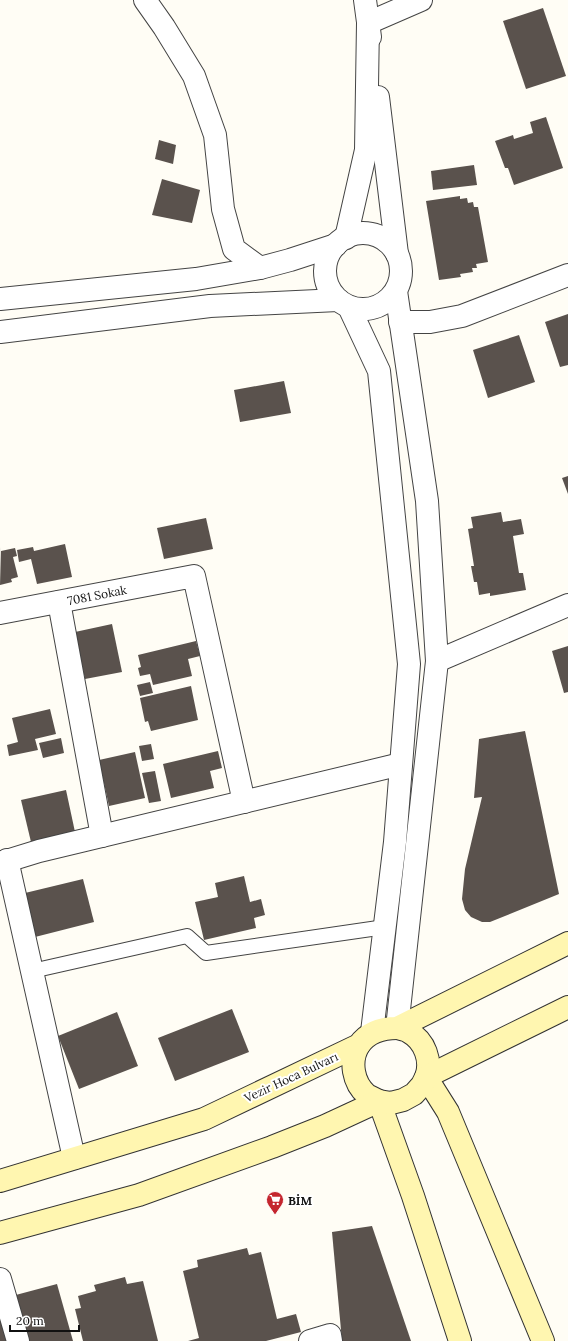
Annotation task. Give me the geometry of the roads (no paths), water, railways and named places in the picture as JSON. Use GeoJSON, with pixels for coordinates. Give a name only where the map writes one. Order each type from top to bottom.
{"type":"FeatureCollection","features":[{"type":"Feature","properties":{"kind":"main road","name":"Vezir Hoca Bulvarı"},"geometry":{"type":"LineString","coordinates":[[0,1181],[204,1119],[366,1039],[384,1028],[397,1028],[568,943]]}},
{"type":"Feature","properties":{"kind":"main road"},"geometry":{"type":"LineString","coordinates":[[426,1078],[568,1007]]}},
{"type":"Feature","properties":{"kind":"main road"},"geometry":{"type":"LineString","coordinates":[[366,1039],[356,1050],[353,1062],[354,1075],[359,1086],[368,1095],[379,1101],[391,1103],[403,1100],[414,1094],[422,1085],[426,1078],[428,1062],[425,1050],[418,1040],[409,1032],[397,1028]]}},
{"type":"Feature","properties":{"kind":"main road"},"geometry":{"type":"LineString","coordinates":[[426,1078],[448,1112],[543,1341]]}},
{"type":"Feature","properties":{"kind":"main road"},"geometry":{"type":"LineString","coordinates":[[0,1233],[139,1195],[272,1147],[325,1126],[379,1101]]}},
{"type":"Feature","properties":{"kind":"main road"},"geometry":{"type":"LineString","coordinates":[[379,1101],[413,1196],[460,1341]]}},
{"type":"Feature","properties":{"kind":"street"},"geometry":{"type":"LineString","coordinates":[[145,0],[164,27],[194,76],[215,134],[223,209],[234,249],[260,268]]}},
{"type":"Feature","properties":{"kind":"street"},"geometry":{"type":"LineString","coordinates":[[0,332],[210,306],[343,303],[362,309],[375,307],[387,301],[396,291],[401,279],[401,266],[397,254],[365,0]]}},
{"type":"Feature","properties":{"kind":"street"},"geometry":{"type":"LineString","coordinates":[[368,23],[421,0]]}},
{"type":"Feature","properties":{"kind":"street"},"geometry":{"type":"LineString","coordinates":[[366,1039],[385,927],[395,842],[409,664],[379,371],[343,303],[330,289],[326,278],[325,266],[329,254],[341,241],[366,150],[368,23]]}},
{"type":"Feature","properties":{"kind":"street"},"geometry":{"type":"LineString","coordinates":[[0,299],[196,279],[260,268],[290,260],[357,234],[369,234],[381,237],[397,254]]}},
{"type":"Feature","properties":{"kind":"street"},"geometry":{"type":"LineString","coordinates":[[400,322],[430,322],[462,316],[568,275]]}},
{"type":"Feature","properties":{"kind":"street"},"geometry":{"type":"LineString","coordinates":[[396,291],[427,501],[437,661],[397,1028]]}},
{"type":"Feature","properties":{"kind":"street","name":"7081 Sokak"},"geometry":{"type":"LineString","coordinates":[[0,613],[194,576],[244,802]]}},
{"type":"Feature","properties":{"kind":"street"},"geometry":{"type":"LineString","coordinates":[[59,602],[102,836]]}},
{"type":"Feature","properties":{"kind":"street"},"geometry":{"type":"LineString","coordinates":[[437,661],[568,605]]}},
{"type":"Feature","properties":{"kind":"street"},"geometry":{"type":"LineString","coordinates":[[74,1158],[32,971],[4,862],[39,851],[401,764]]}},
{"type":"Feature","properties":{"kind":"street"},"geometry":{"type":"LineString","coordinates":[[0,1279],[18,1341]]}},
{"type":"Feature","properties":{"kind":"street"},"geometry":{"type":"LineString","coordinates":[[310,1341],[330,1335],[331,1341]]}},
{"type":"Feature","properties":{"kind":"lane"},"geometry":{"type":"LineString","coordinates":[[32,971],[187,936],[206,953],[385,927]]}},
{"type":"Feature","properties":{"kind":"place","name":"BİM"},"geometry":{"type":"Point","coordinates":[275,1215]}}]}
